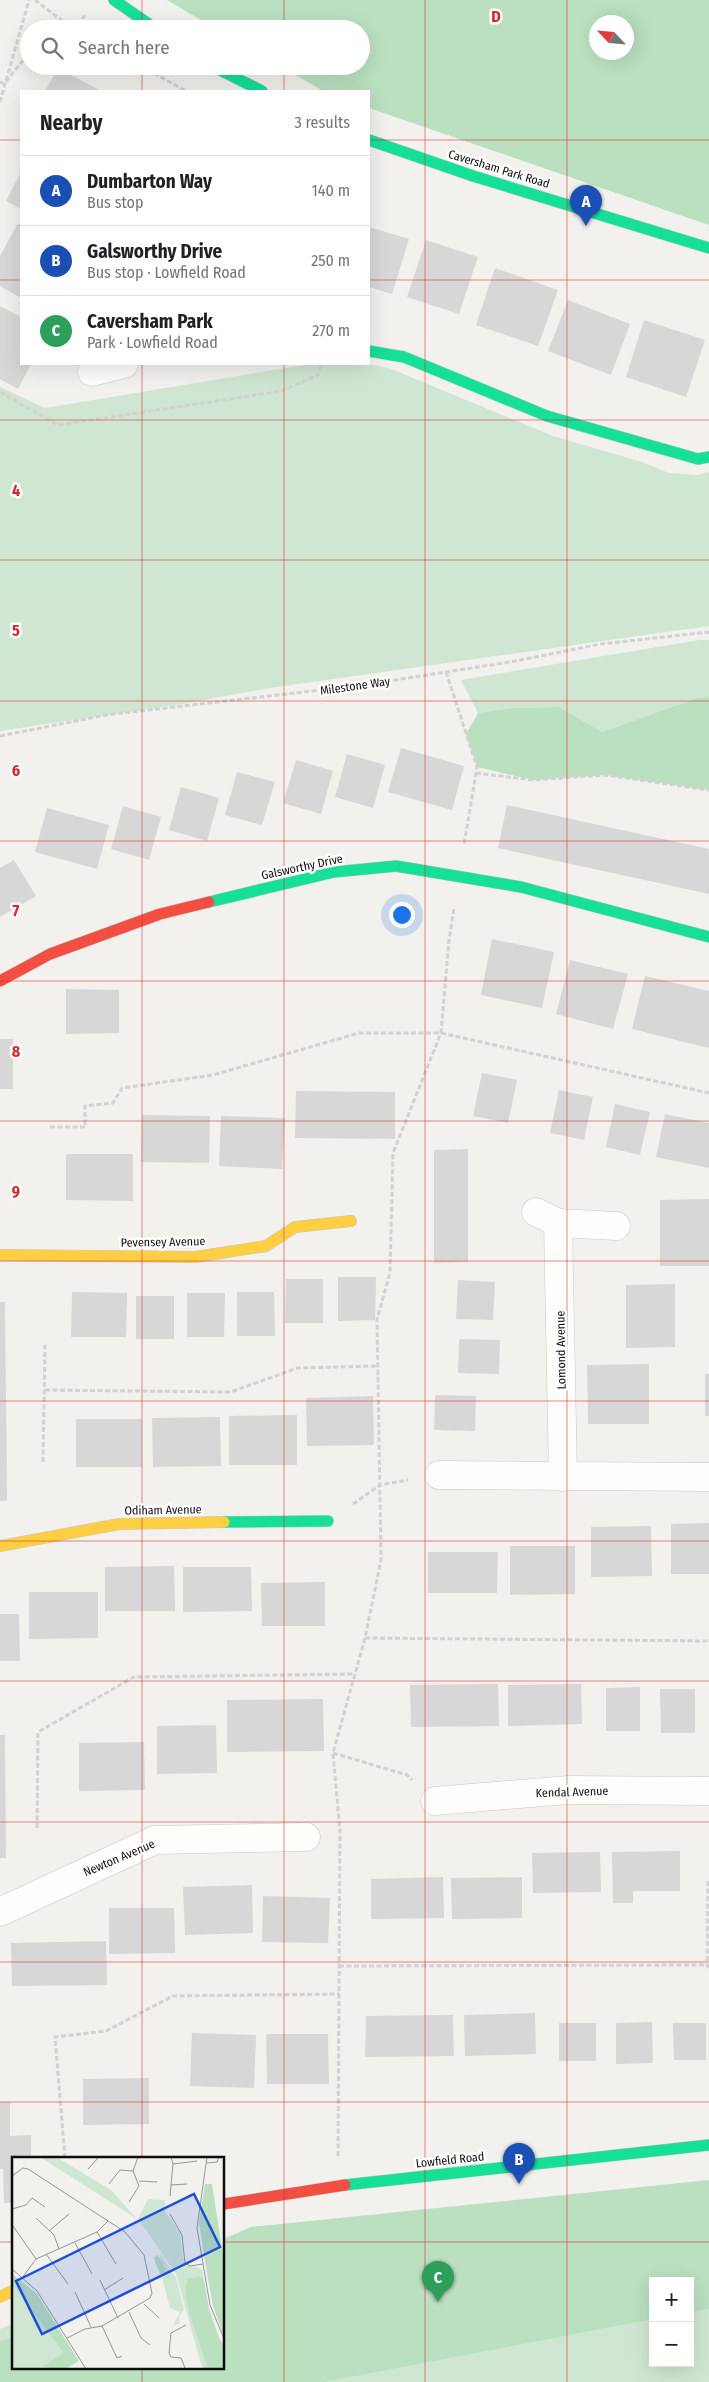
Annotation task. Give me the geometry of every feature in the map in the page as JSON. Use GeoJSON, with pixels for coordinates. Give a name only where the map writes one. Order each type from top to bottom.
{"type":"FeatureCollection","features":[{"type":"Feature","properties":{"kind":"street"},"geometry":{"type":"LineString","coordinates":[[114,0],[143,20]]}},
{"type":"Feature","properties":{"kind":"street"},"geometry":{"type":"LineString","coordinates":[[230,75],[260,90]]}},
{"type":"Feature","properties":{"kind":"street","name":"Caversham Park Road"},"geometry":{"type":"LineString","coordinates":[[370,140],[473,176],[709,248]]}},
{"type":"Feature","properties":{"kind":"street"},"geometry":{"type":"LineString","coordinates":[[370,351],[404,357],[547,416],[698,459],[709,457]]}},
{"type":"Feature","properties":{"kind":"street"},"geometry":{"type":"LineString","coordinates":[[92,372],[120,365]]}},
{"type":"Feature","properties":{"kind":"street","name":"Galsworthy Drive"},"geometry":{"type":"LineString","coordinates":[[0,981],[50,954],[160,914],[334,872],[396,866],[521,887],[709,937]]}},
{"type":"Feature","properties":{"kind":"street","name":"Lomond Avenue"},"geometry":{"type":"LineString","coordinates":[[563,1477],[547,1217],[616,1226]]}},
{"type":"Feature","properties":{"kind":"street","name":"Pevensey Avenue"},"geometry":{"type":"LineString","coordinates":[[0,1255],[195,1257],[266,1246],[295,1227],[351,1221]]}},
{"type":"Feature","properties":{"kind":"street"},"geometry":{"type":"LineString","coordinates":[[439,1475],[709,1477]]}},
{"type":"Feature","properties":{"kind":"street","name":"Odiham Avenue"},"geometry":{"type":"LineString","coordinates":[[0,1546],[119,1524],[328,1521]]}},
{"type":"Feature","properties":{"kind":"street","name":"Kendal Avenue"},"geometry":{"type":"LineString","coordinates":[[435,1800],[568,1790],[709,1791]]}},
{"type":"Feature","properties":{"kind":"street","name":"Newton Avenue"},"geometry":{"type":"LineString","coordinates":[[0,1912],[155,1840],[306,1837]]}},
{"type":"Feature","properties":{"kind":"street","name":"Lowfield Road"},"geometry":{"type":"LineString","coordinates":[[225,2204],[338,2186],[709,2145]]}},
{"type":"Feature","properties":{"kind":"path"},"geometry":{"type":"LineString","coordinates":[[22,20],[29,0]]}},
{"type":"Feature","properties":{"kind":"path"},"geometry":{"type":"LineString","coordinates":[[35,0],[61,20]]}},
{"type":"Feature","properties":{"kind":"path"},"geometry":{"type":"LineString","coordinates":[[0,102],[2,83],[20,28]]}},
{"type":"Feature","properties":{"kind":"path"},"geometry":{"type":"LineString","coordinates":[[2,83],[20,63]]}},
{"type":"Feature","properties":{"kind":"path"},"geometry":{"type":"LineString","coordinates":[[157,75],[184,90]]}},
{"type":"Feature","properties":{"kind":"path"},"geometry":{"type":"LineString","coordinates":[[0,392],[58,425],[282,391],[318,375],[321,365]]}},
{"type":"Feature","properties":{"kind":"path","name":"Milestone Way"},"geometry":{"type":"LineString","coordinates":[[0,736],[106,715],[363,685],[601,644],[709,632]]}},
{"type":"Feature","properties":{"kind":"path"},"geometry":{"type":"LineString","coordinates":[[338,2186],[340,1832],[333,1753],[365,1638],[381,1560],[377,1319],[390,1273],[393,1153],[441,1033],[449,940],[477,767],[446,672]]}},
{"type":"Feature","properties":{"kind":"path"},"geometry":{"type":"LineString","coordinates":[[476,773],[533,780],[605,775],[709,790]]}},
{"type":"Feature","properties":{"kind":"path"},"geometry":{"type":"LineString","coordinates":[[50,1127],[85,1127],[84,1106],[113,1103],[122,1088],[213,1075],[359,1033],[441,1033],[709,1093]]}},
{"type":"Feature","properties":{"kind":"path"},"geometry":{"type":"LineString","coordinates":[[43,1462],[45,1345]]}},
{"type":"Feature","properties":{"kind":"path"},"geometry":{"type":"LineString","coordinates":[[45,1390],[231,1392],[297,1368],[378,1366]]}},
{"type":"Feature","properties":{"kind":"path"},"geometry":{"type":"LineString","coordinates":[[365,1638],[709,1640]]}},
{"type":"Feature","properties":{"kind":"path"},"geometry":{"type":"LineString","coordinates":[[37,1828],[38,1732],[134,1677],[355,1674]]}},
{"type":"Feature","properties":{"kind":"path"},"geometry":{"type":"LineString","coordinates":[[333,1753],[407,1775],[435,1800]]}},
{"type":"Feature","properties":{"kind":"path"},"geometry":{"type":"LineString","coordinates":[[708,1881],[707,1965],[709,1970]]}},
{"type":"Feature","properties":{"kind":"path"},"geometry":{"type":"LineString","coordinates":[[340,1966],[707,1965]]}},
{"type":"Feature","properties":{"kind":"path"},"geometry":{"type":"LineString","coordinates":[[65,2157],[55,2037],[106,2031],[173,1996],[339,1994]]}},
{"type":"Feature","properties":{"kind":"green space"},"geometry":{"type":"Polygon","coordinates":[[[167,0],[709,0],[709,225],[370,108],[370,90],[321,90],[295,75],[370,75],[370,20],[201,20],[167,0]]]}},
{"type":"Feature","properties":{"kind":"green space"},"geometry":{"type":"Polygon","coordinates":[[[370,364],[389,368],[553,436],[642,462],[669,473],[698,475],[709,472],[709,626],[270,688],[182,704],[0,731],[0,387],[45,408],[304,365],[370,364]]]}},
{"type":"Feature","properties":{"kind":"green space"},"geometry":{"type":"Polygon","coordinates":[[[699,640],[709,640],[709,697],[697,698],[602,732],[559,707],[513,708],[478,713],[461,680],[699,640]]]}},
{"type":"Feature","properties":{"kind":"green space"},"geometry":{"type":"Polygon","coordinates":[[[709,697],[709,790],[605,775],[533,780],[477,767],[466,734],[478,713],[513,708],[559,707],[602,732],[697,698],[709,697]]]}},
{"type":"Feature","properties":{"kind":"green space"},"geometry":{"type":"Polygon","coordinates":[[[709,2180],[709,2309],[694,2311],[694,2277],[649,2277],[649,2320],[324,2382],[0,2382],[0,2342],[12,2337],[12,2370],[225,2370],[225,2240],[251,2227],[709,2180]]]}},
{"type":"Feature","properties":{"kind":"green space"},"geometry":{"type":"Polygon","coordinates":[[[709,2192],[709,2382],[0,2382],[0,2329],[12,2324],[12,2370],[225,2370],[225,2238],[251,2227],[709,2192]]]}},
{"type":"Feature","properties":{"kind":"building"},"geometry":{"type":"Polygon","coordinates":[[[54,75],[71,75],[99,90],[46,90],[54,75]]]}},
{"type":"Feature","properties":{"kind":"building"},"geometry":{"type":"Polygon","coordinates":[[[20,174],[20,208],[6,201],[20,174]]]}},
{"type":"Feature","properties":{"kind":"building"},"geometry":{"type":"Polygon","coordinates":[[[18,223],[20,224],[20,297],[0,286],[0,256],[18,223]]]}},
{"type":"Feature","properties":{"kind":"building"},"geometry":{"type":"Polygon","coordinates":[[[370,227],[409,239],[392,294],[370,287],[370,227]]]}},
{"type":"Feature","properties":{"kind":"building"},"geometry":{"type":"Polygon","coordinates":[[[426,240],[478,257],[459,314],[407,297],[426,240]]]}},
{"type":"Feature","properties":{"kind":"building"},"geometry":{"type":"Polygon","coordinates":[[[495,268],[558,290],[538,346],[476,325],[495,268]]]}},
{"type":"Feature","properties":{"kind":"building"},"geometry":{"type":"Polygon","coordinates":[[[568,300],[630,324],[611,375],[548,351],[568,300]]]}},
{"type":"Feature","properties":{"kind":"building"},"geometry":{"type":"Polygon","coordinates":[[[0,306],[20,316],[20,365],[30,365],[18,389],[0,379],[0,306]]]}},
{"type":"Feature","properties":{"kind":"building"},"geometry":{"type":"Polygon","coordinates":[[[644,320],[705,340],[686,397],[626,377],[644,320]]]}},
{"type":"Feature","properties":{"kind":"building"},"geometry":{"type":"Polygon","coordinates":[[[401,748],[464,766],[452,810],[388,792],[401,748]]]}},
{"type":"Feature","properties":{"kind":"building"},"geometry":{"type":"Polygon","coordinates":[[[347,754],[385,765],[373,808],[335,797],[347,754]]]}},
{"type":"Feature","properties":{"kind":"building"},"geometry":{"type":"Polygon","coordinates":[[[296,760],[333,771],[321,814],[283,803],[296,760]]]}},
{"type":"Feature","properties":{"kind":"building"},"geometry":{"type":"Polygon","coordinates":[[[237,772],[275,782],[262,825],[225,815],[237,772]]]}},
{"type":"Feature","properties":{"kind":"building"},"geometry":{"type":"Polygon","coordinates":[[[181,787],[219,798],[207,841],[169,830],[181,787]]]}},
{"type":"Feature","properties":{"kind":"building"},"geometry":{"type":"Polygon","coordinates":[[[507,805],[709,849],[709,894],[498,848],[507,805]]]}},
{"type":"Feature","properties":{"kind":"building"},"geometry":{"type":"Polygon","coordinates":[[[123,806],[161,817],[149,860],[111,849],[123,806]]]}},
{"type":"Feature","properties":{"kind":"building"},"geometry":{"type":"Polygon","coordinates":[[[47,808],[109,825],[97,869],[35,852],[47,808]]]}},
{"type":"Feature","properties":{"kind":"building"},"geometry":{"type":"Polygon","coordinates":[[[14,860],[36,896],[0,917],[0,868],[14,860]]]}},
{"type":"Feature","properties":{"kind":"building"},"geometry":{"type":"Polygon","coordinates":[[[492,939],[554,952],[542,1008],[481,995],[492,939]]]}},
{"type":"Feature","properties":{"kind":"building"},"geometry":{"type":"Polygon","coordinates":[[[570,960],[628,974],[613,1029],[556,1014],[570,960]]]}},
{"type":"Feature","properties":{"kind":"building"},"geometry":{"type":"Polygon","coordinates":[[[645,976],[709,991],[709,1048],[632,1029],[645,976]]]}},
{"type":"Feature","properties":{"kind":"building"},"geometry":{"type":"Polygon","coordinates":[[[66,989],[119,990],[119,1033],[66,1034],[66,989]]]}},
{"type":"Feature","properties":{"kind":"building"},"geometry":{"type":"Polygon","coordinates":[[[0,1039],[13,1039],[13,1089],[0,1089],[0,1039]]]}},
{"type":"Feature","properties":{"kind":"building"},"geometry":{"type":"Polygon","coordinates":[[[482,1073],[517,1080],[508,1123],[473,1116],[482,1073]]]}},
{"type":"Feature","properties":{"kind":"building"},"geometry":{"type":"Polygon","coordinates":[[[559,1090],[593,1097],[584,1140],[550,1133],[559,1090]]]}},
{"type":"Feature","properties":{"kind":"building"},"geometry":{"type":"Polygon","coordinates":[[[296,1091],[395,1092],[395,1139],[295,1138],[296,1091]]]}},
{"type":"Feature","properties":{"kind":"building"},"geometry":{"type":"Polygon","coordinates":[[[615,1104],[650,1112],[640,1155],[606,1147],[615,1104]]]}},
{"type":"Feature","properties":{"kind":"building"},"geometry":{"type":"Polygon","coordinates":[[[665,1114],[709,1123],[709,1168],[656,1157],[665,1114]]]}},
{"type":"Feature","properties":{"kind":"building"},"geometry":{"type":"Polygon","coordinates":[[[142,1115],[210,1116],[209,1163],[141,1162],[142,1115]]]}},
{"type":"Feature","properties":{"kind":"building"},"geometry":{"type":"Polygon","coordinates":[[[221,1116],[285,1118],[282,1169],[219,1166],[221,1116]]]}},
{"type":"Feature","properties":{"kind":"building"},"geometry":{"type":"Polygon","coordinates":[[[468,1149],[468,1262],[434,1263],[434,1150],[468,1149]]]}},
{"type":"Feature","properties":{"kind":"building"},"geometry":{"type":"Polygon","coordinates":[[[66,1154],[133,1154],[133,1201],[66,1200],[66,1154]]]}},
{"type":"Feature","properties":{"kind":"building"},"geometry":{"type":"Polygon","coordinates":[[[709,1199],[709,1266],[660,1266],[660,1200],[709,1199]]]}},
{"type":"Feature","properties":{"kind":"building"},"geometry":{"type":"Polygon","coordinates":[[[338,1277],[376,1277],[375,1320],[338,1321],[338,1277]]]}},
{"type":"Feature","properties":{"kind":"building"},"geometry":{"type":"Polygon","coordinates":[[[286,1279],[323,1279],[323,1323],[285,1323],[286,1279]]]}},
{"type":"Feature","properties":{"kind":"building"},"geometry":{"type":"Polygon","coordinates":[[[458,1280],[495,1282],[493,1320],[456,1319],[458,1280]]]}},
{"type":"Feature","properties":{"kind":"building"},"geometry":{"type":"Polygon","coordinates":[[[675,1284],[675,1347],[626,1348],[626,1285],[675,1284]]]}},
{"type":"Feature","properties":{"kind":"building"},"geometry":{"type":"Polygon","coordinates":[[[72,1292],[127,1293],[126,1337],[71,1337],[72,1292]]]}},
{"type":"Feature","properties":{"kind":"building"},"geometry":{"type":"Polygon","coordinates":[[[237,1292],[274,1292],[275,1336],[237,1336],[237,1292]]]}},
{"type":"Feature","properties":{"kind":"building"},"geometry":{"type":"Polygon","coordinates":[[[187,1293],[225,1293],[224,1337],[187,1337],[187,1293]]]}},
{"type":"Feature","properties":{"kind":"building"},"geometry":{"type":"Polygon","coordinates":[[[136,1296],[174,1296],[174,1339],[136,1339],[136,1296]]]}},
{"type":"Feature","properties":{"kind":"building"},"geometry":{"type":"Polygon","coordinates":[[[0,1302],[5,1302],[7,1501],[0,1501],[0,1302]]]}},
{"type":"Feature","properties":{"kind":"building"},"geometry":{"type":"Polygon","coordinates":[[[459,1339],[500,1340],[499,1374],[458,1373],[459,1339]]]}},
{"type":"Feature","properties":{"kind":"building"},"geometry":{"type":"Polygon","coordinates":[[[649,1364],[649,1424],[588,1424],[587,1365],[649,1364]]]}},
{"type":"Feature","properties":{"kind":"building"},"geometry":{"type":"Polygon","coordinates":[[[705,1374],[709,1374],[709,1416],[705,1416],[705,1374]]]}},
{"type":"Feature","properties":{"kind":"building"},"geometry":{"type":"Polygon","coordinates":[[[435,1395],[476,1396],[475,1431],[434,1430],[435,1395]]]}},
{"type":"Feature","properties":{"kind":"building"},"geometry":{"type":"Polygon","coordinates":[[[373,1396],[374,1445],[307,1446],[306,1398],[373,1396]]]}},
{"type":"Feature","properties":{"kind":"building"},"geometry":{"type":"Polygon","coordinates":[[[297,1415],[297,1465],[229,1465],[229,1416],[297,1415]]]}},
{"type":"Feature","properties":{"kind":"building"},"geometry":{"type":"Polygon","coordinates":[[[220,1417],[221,1466],[153,1467],[152,1418],[220,1417]]]}},
{"type":"Feature","properties":{"kind":"building"},"geometry":{"type":"Polygon","coordinates":[[[76,1419],[142,1419],[142,1467],[76,1467],[76,1419]]]}},
{"type":"Feature","properties":{"kind":"building"},"geometry":{"type":"Polygon","coordinates":[[[709,1523],[709,1574],[671,1574],[671,1524],[709,1523]]]}},
{"type":"Feature","properties":{"kind":"building"},"geometry":{"type":"Polygon","coordinates":[[[651,1526],[652,1576],[591,1577],[591,1527],[651,1526]]]}},
{"type":"Feature","properties":{"kind":"building"},"geometry":{"type":"Polygon","coordinates":[[[510,1546],[575,1546],[575,1594],[510,1595],[510,1546]]]}},
{"type":"Feature","properties":{"kind":"building"},"geometry":{"type":"Polygon","coordinates":[[[428,1552],[498,1552],[497,1593],[428,1593],[428,1552]]]}},
{"type":"Feature","properties":{"kind":"building"},"geometry":{"type":"Polygon","coordinates":[[[174,1566],[175,1611],[105,1611],[105,1567],[174,1566]]]}},
{"type":"Feature","properties":{"kind":"building"},"geometry":{"type":"Polygon","coordinates":[[[183,1567],[251,1567],[252,1611],[183,1612],[183,1567]]]}},
{"type":"Feature","properties":{"kind":"building"},"geometry":{"type":"Polygon","coordinates":[[[325,1582],[325,1626],[262,1626],[261,1583],[325,1582]]]}},
{"type":"Feature","properties":{"kind":"building"},"geometry":{"type":"Polygon","coordinates":[[[29,1592],[98,1592],[98,1638],[29,1639],[29,1592]]]}},
{"type":"Feature","properties":{"kind":"building"},"geometry":{"type":"Polygon","coordinates":[[[0,1614],[19,1614],[20,1661],[0,1661],[0,1614]]]}},
{"type":"Feature","properties":{"kind":"building"},"geometry":{"type":"Polygon","coordinates":[[[498,1684],[499,1726],[411,1727],[410,1685],[498,1684]]]}},
{"type":"Feature","properties":{"kind":"building"},"geometry":{"type":"Polygon","coordinates":[[[581,1684],[582,1724],[508,1726],[508,1685],[581,1684]]]}},
{"type":"Feature","properties":{"kind":"building"},"geometry":{"type":"Polygon","coordinates":[[[640,1687],[640,1731],[606,1731],[606,1688],[640,1687]]]}},
{"type":"Feature","properties":{"kind":"building"},"geometry":{"type":"Polygon","coordinates":[[[660,1689],[695,1689],[695,1733],[661,1733],[660,1689]]]}},
{"type":"Feature","properties":{"kind":"building"},"geometry":{"type":"Polygon","coordinates":[[[323,1699],[324,1751],[227,1752],[227,1700],[323,1699]]]}},
{"type":"Feature","properties":{"kind":"building"},"geometry":{"type":"Polygon","coordinates":[[[216,1725],[217,1773],[157,1774],[157,1726],[216,1725]]]}},
{"type":"Feature","properties":{"kind":"building"},"geometry":{"type":"Polygon","coordinates":[[[0,1735],[5,1735],[6,1858],[0,1858],[0,1735]]]}},
{"type":"Feature","properties":{"kind":"building"},"geometry":{"type":"Polygon","coordinates":[[[144,1742],[145,1790],[79,1791],[79,1743],[144,1742]]]}},
{"type":"Feature","properties":{"kind":"building"},"geometry":{"type":"Polygon","coordinates":[[[680,1851],[680,1891],[633,1891],[633,1903],[613,1903],[612,1852],[680,1851]]]}},
{"type":"Feature","properties":{"kind":"building"},"geometry":{"type":"Polygon","coordinates":[[[600,1852],[601,1892],[533,1893],[532,1853],[600,1852]]]}},
{"type":"Feature","properties":{"kind":"building"},"geometry":{"type":"Polygon","coordinates":[[[443,1877],[444,1918],[371,1919],[371,1879],[443,1877]]]}},
{"type":"Feature","properties":{"kind":"building"},"geometry":{"type":"Polygon","coordinates":[[[522,1877],[522,1918],[452,1919],[451,1878],[522,1877]]]}},
{"type":"Feature","properties":{"kind":"building"},"geometry":{"type":"Polygon","coordinates":[[[252,1885],[253,1933],[185,1935],[183,1887],[252,1885]]]}},
{"type":"Feature","properties":{"kind":"building"},"geometry":{"type":"Polygon","coordinates":[[[263,1896],[330,1898],[328,1943],[262,1942],[263,1896]]]}},
{"type":"Feature","properties":{"kind":"building"},"geometry":{"type":"Polygon","coordinates":[[[109,1908],[174,1908],[175,1953],[109,1954],[109,1908]]]}},
{"type":"Feature","properties":{"kind":"building"},"geometry":{"type":"Polygon","coordinates":[[[106,1941],[107,1985],[12,1986],[11,1943],[106,1941]]]}},
{"type":"Feature","properties":{"kind":"building"},"geometry":{"type":"Polygon","coordinates":[[[535,2013],[536,2054],[465,2056],[464,2015],[535,2013]]]}},
{"type":"Feature","properties":{"kind":"building"},"geometry":{"type":"Polygon","coordinates":[[[453,2015],[454,2056],[365,2057],[366,2016],[453,2015]]]}},
{"type":"Feature","properties":{"kind":"building"},"geometry":{"type":"Polygon","coordinates":[[[652,2022],[653,2063],[616,2064],[616,2023],[652,2022]]]}},
{"type":"Feature","properties":{"kind":"building"},"geometry":{"type":"Polygon","coordinates":[[[559,2023],[596,2023],[596,2061],[559,2061],[559,2023]]]}},
{"type":"Feature","properties":{"kind":"building"},"geometry":{"type":"Polygon","coordinates":[[[673,2023],[706,2023],[706,2060],[674,2060],[673,2023]]]}},
{"type":"Feature","properties":{"kind":"building"},"geometry":{"type":"Polygon","coordinates":[[[192,2033],[256,2035],[254,2088],[190,2086],[192,2033]]]}},
{"type":"Feature","properties":{"kind":"building"},"geometry":{"type":"Polygon","coordinates":[[[266,2034],[328,2034],[329,2084],[267,2084],[266,2034]]]}},
{"type":"Feature","properties":{"kind":"building"},"geometry":{"type":"Polygon","coordinates":[[[149,2078],[149,2124],[83,2125],[83,2079],[149,2078]]]}},
{"type":"Feature","properties":{"kind":"building"},"geometry":{"type":"Polygon","coordinates":[[[0,2102],[10,2102],[10,2136],[31,2135],[31,2157],[12,2157],[12,2203],[4,2203],[3,2169],[0,2169],[0,2102]]]}},
{"type":"Feature","properties":{"kind":"traffic: fast"},"geometry":{"type":"LineString","coordinates":[[114,0],[143,20]]}},
{"type":"Feature","properties":{"kind":"traffic: fast"},"geometry":{"type":"LineString","coordinates":[[230,75],[260,90]]}},
{"type":"Feature","properties":{"kind":"traffic: fast"},"geometry":{"type":"LineString","coordinates":[[370,140],[473,176],[709,248]]}},
{"type":"Feature","properties":{"kind":"traffic: fast"},"geometry":{"type":"LineString","coordinates":[[370,351],[404,357],[547,416],[698,459],[709,457]]}},
{"type":"Feature","properties":{"kind":"traffic: fast"},"geometry":{"type":"LineString","coordinates":[[209,902],[334,872],[396,866],[521,887],[709,937]]}},
{"type":"Feature","properties":{"kind":"traffic: fast"},"geometry":{"type":"LineString","coordinates":[[224,1522],[328,1521]]}},
{"type":"Feature","properties":{"kind":"traffic: fast"},"geometry":{"type":"LineString","coordinates":[[345,2185],[709,2145]]}},
{"type":"Feature","properties":{"kind":"traffic: slow"},"geometry":{"type":"LineString","coordinates":[[0,1255],[195,1257],[266,1246],[295,1227],[351,1221]]}},
{"type":"Feature","properties":{"kind":"traffic: slow"},"geometry":{"type":"LineString","coordinates":[[0,1546],[119,1524],[224,1522]]}},
{"type":"Feature","properties":{"kind":"traffic: slow"},"geometry":{"type":"LineString","coordinates":[[0,2297],[12,2291]]}},
{"type":"Feature","properties":{"kind":"traffic: jam"},"geometry":{"type":"LineString","coordinates":[[0,981],[50,954],[160,914],[209,902]]}},
{"type":"Feature","properties":{"kind":"traffic: jam"},"geometry":{"type":"LineString","coordinates":[[225,2204],[345,2185]]}},
{"type":"Feature","properties":{"kind":"place","name":"Dumbarton Way"},"geometry":{"type":"Point","coordinates":[586,226]}},
{"type":"Feature","properties":{"kind":"place","name":"Galsworthy Drive"},"geometry":{"type":"Point","coordinates":[519,2184]}},
{"type":"Feature","properties":{"kind":"place","name":"Caversham Park"},"geometry":{"type":"Point","coordinates":[438,2302]}}]}
